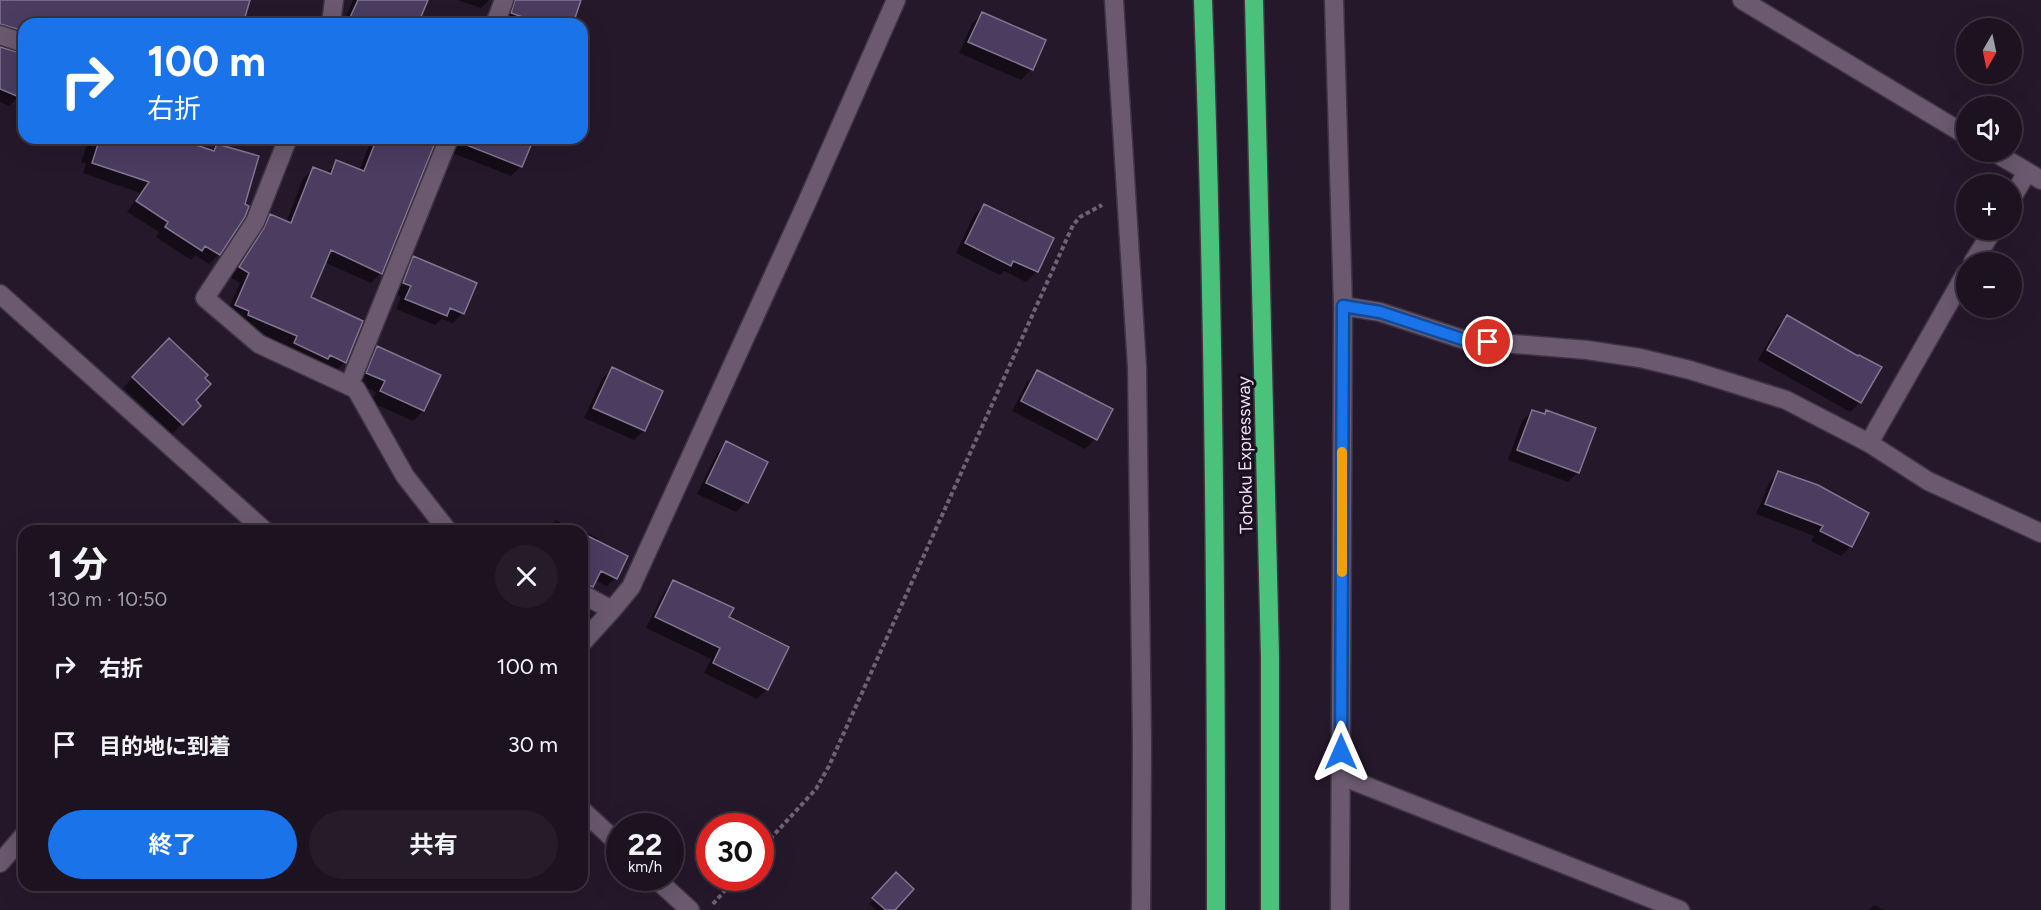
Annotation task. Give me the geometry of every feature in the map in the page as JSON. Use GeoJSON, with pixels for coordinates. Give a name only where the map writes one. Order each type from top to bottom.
{"type":"FeatureCollection","features":[{"type":"Feature","properties":{"kind":"highway","name":"Tohoku Expressway"},"geometry":{"type":"LineString","coordinates":[[1203,0],[1209,154],[1216,606],[1216,910]]}},
{"type":"Feature","properties":{"kind":"highway","name":"Tohoku Expressway"},"geometry":{"type":"LineString","coordinates":[[1254,0],[1270,657],[1270,910]]}},
{"type":"Feature","properties":{"kind":"street"},"geometry":{"type":"LineString","coordinates":[[332,18],[334,0]]}},
{"type":"Feature","properties":{"kind":"street"},"geometry":{"type":"LineString","coordinates":[[497,18],[504,0]]}},
{"type":"Feature","properties":{"kind":"street"},"geometry":{"type":"LineString","coordinates":[[588,636],[631,587],[802,213],[896,0]]}},
{"type":"Feature","properties":{"kind":"street"},"geometry":{"type":"LineString","coordinates":[[1113,0],[1137,367],[1142,744],[1141,910]]}},
{"type":"Feature","properties":{"kind":"street"},"geometry":{"type":"LineString","coordinates":[[1334,0],[1343,306],[1340,910]]}},
{"type":"Feature","properties":{"kind":"street"},"geometry":{"type":"LineString","coordinates":[[1742,0],[1956,129]]}},
{"type":"Feature","properties":{"kind":"street"},"geometry":{"type":"LineString","coordinates":[[0,35],[18,41]]}},
{"type":"Feature","properties":{"kind":"street"},"geometry":{"type":"LineString","coordinates":[[286,144],[255,222],[205,298],[259,344],[356,389],[405,476],[442,525]]}},
{"type":"Feature","properties":{"kind":"street"},"geometry":{"type":"LineString","coordinates":[[349,386],[447,144]]}},
{"type":"Feature","properties":{"kind":"street"},"geometry":{"type":"LineString","coordinates":[[2011,162],[2034,176],[2022,188]]}},
{"type":"Feature","properties":{"kind":"street"},"geometry":{"type":"LineString","coordinates":[[1869,443],[1956,291]]}},
{"type":"Feature","properties":{"kind":"street"},"geometry":{"type":"LineString","coordinates":[[0,294],[258,525]]}},
{"type":"Feature","properties":{"kind":"street"},"geometry":{"type":"LineString","coordinates":[[1343,306],[1380,312],[1465,340],[1587,350],[1640,358],[1690,370],[1786,400],[1869,443],[1928,481],[2041,533]]}},
{"type":"Feature","properties":{"kind":"street"},"geometry":{"type":"LineString","coordinates":[[588,597],[612,610]]}},
{"type":"Feature","properties":{"kind":"street"},"geometry":{"type":"LineString","coordinates":[[1341,776],[1680,910]]}},
{"type":"Feature","properties":{"kind":"street"},"geometry":{"type":"LineString","coordinates":[[588,816],[606,832]]}},
{"type":"Feature","properties":{"kind":"street"},"geometry":{"type":"LineString","coordinates":[[0,863],[18,842]]}},
{"type":"Feature","properties":{"kind":"street"},"geometry":{"type":"LineString","coordinates":[[669,891],[690,910]]}},
{"type":"Feature","properties":{"kind":"path"},"geometry":{"type":"LineString","coordinates":[[774,835],[816,789],[829,766],[1073,225],[1090,209],[1102,204],[1126,201]]}},
{"type":"Feature","properties":{"kind":"path"},"geometry":{"type":"LineString","coordinates":[[707,910],[724,891]]}},
{"type":"Feature","properties":{"kind":"building"},"geometry":{"type":"Polygon","coordinates":[[[0,0],[250,0],[245,18],[18,18],[18,29],[0,24],[0,0]]]}},
{"type":"Feature","properties":{"kind":"building"},"geometry":{"type":"Polygon","coordinates":[[[358,0],[428,0],[420,18],[350,18],[358,0]]]}},
{"type":"Feature","properties":{"kind":"building"},"geometry":{"type":"Polygon","coordinates":[[[515,0],[581,0],[575,18],[526,18],[511,13],[515,0]]]}},
{"type":"Feature","properties":{"kind":"building"},"geometry":{"type":"Polygon","coordinates":[[[982,12],[1046,40],[1033,70],[968,42],[982,12]]]}},
{"type":"Feature","properties":{"kind":"building"},"geometry":{"type":"Polygon","coordinates":[[[0,47],[18,52],[18,96],[0,89],[0,47]]]}},
{"type":"Feature","properties":{"kind":"building"},"geometry":{"type":"Polygon","coordinates":[[[98,144],[193,144],[214,151],[217,144],[259,156],[245,204],[249,206],[245,217],[220,255],[205,246],[202,251],[165,227],[168,222],[136,201],[149,182],[92,163],[98,144]]]}},
{"type":"Feature","properties":{"kind":"building"},"geometry":{"type":"Polygon","coordinates":[[[375,144],[435,144],[382,274],[331,250],[311,297],[363,321],[346,363],[330,355],[328,359],[294,343],[297,336],[248,315],[249,311],[235,305],[249,273],[239,267],[264,228],[270,214],[291,223],[313,167],[331,174],[336,160],[364,171],[375,144]]]}},
{"type":"Feature","properties":{"kind":"building"},"geometry":{"type":"Polygon","coordinates":[[[464,144],[532,144],[522,167],[464,144]]]}},
{"type":"Feature","properties":{"kind":"building"},"geometry":{"type":"Polygon","coordinates":[[[984,204],[1054,238],[1038,272],[1013,261],[1011,266],[965,243],[984,204]]]}},
{"type":"Feature","properties":{"kind":"building"},"geometry":{"type":"Polygon","coordinates":[[[413,256],[477,283],[464,314],[450,308],[447,316],[405,299],[411,286],[403,283],[413,256]]]}},
{"type":"Feature","properties":{"kind":"building"},"geometry":{"type":"Polygon","coordinates":[[[1787,315],[1858,356],[1882,367],[1861,403],[1767,350],[1787,315]]]}},
{"type":"Feature","properties":{"kind":"building"},"geometry":{"type":"Polygon","coordinates":[[[169,338],[208,375],[205,378],[211,384],[196,400],[201,406],[183,425],[132,377],[169,338]]]}},
{"type":"Feature","properties":{"kind":"building"},"geometry":{"type":"Polygon","coordinates":[[[377,346],[441,375],[424,411],[380,391],[385,381],[366,373],[377,346]]]}},
{"type":"Feature","properties":{"kind":"building"},"geometry":{"type":"Polygon","coordinates":[[[612,367],[663,391],[645,431],[593,408],[612,367]]]}},
{"type":"Feature","properties":{"kind":"building"},"geometry":{"type":"Polygon","coordinates":[[[1037,370],[1113,409],[1097,440],[1021,401],[1037,370]]]}},
{"type":"Feature","properties":{"kind":"building"},"geometry":{"type":"Polygon","coordinates":[[[1532,410],[1545,414],[1546,410],[1596,428],[1579,473],[1517,450],[1532,410]]]}},
{"type":"Feature","properties":{"kind":"building"},"geometry":{"type":"Polygon","coordinates":[[[726,441],[768,462],[748,503],[706,483],[726,441]]]}},
{"type":"Feature","properties":{"kind":"building"},"geometry":{"type":"Polygon","coordinates":[[[1778,471],[1818,485],[1869,513],[1852,547],[1820,531],[1823,526],[1765,504],[1778,471]]]}},
{"type":"Feature","properties":{"kind":"building"},"geometry":{"type":"Polygon","coordinates":[[[588,536],[628,556],[617,579],[601,571],[593,587],[588,585],[588,536]]]}},
{"type":"Feature","properties":{"kind":"building"},"geometry":{"type":"Polygon","coordinates":[[[673,580],[734,608],[729,617],[789,647],[768,690],[713,663],[720,648],[655,617],[673,580]]]}},
{"type":"Feature","properties":{"kind":"building"},"geometry":{"type":"Polygon","coordinates":[[[896,872],[914,889],[895,910],[886,910],[872,898],[896,872]]]}},
{"type":"Feature","properties":{"kind":"slow traffic"},"geometry":{"type":"LineString","coordinates":[[1342,452],[1342,572]]}},
{"type":"Feature","properties":{"kind":"route"},"geometry":{"type":"LineString","coordinates":[[1341,752],[1343,306],[1380,312],[1452,337],[1488,342]]}}]}
